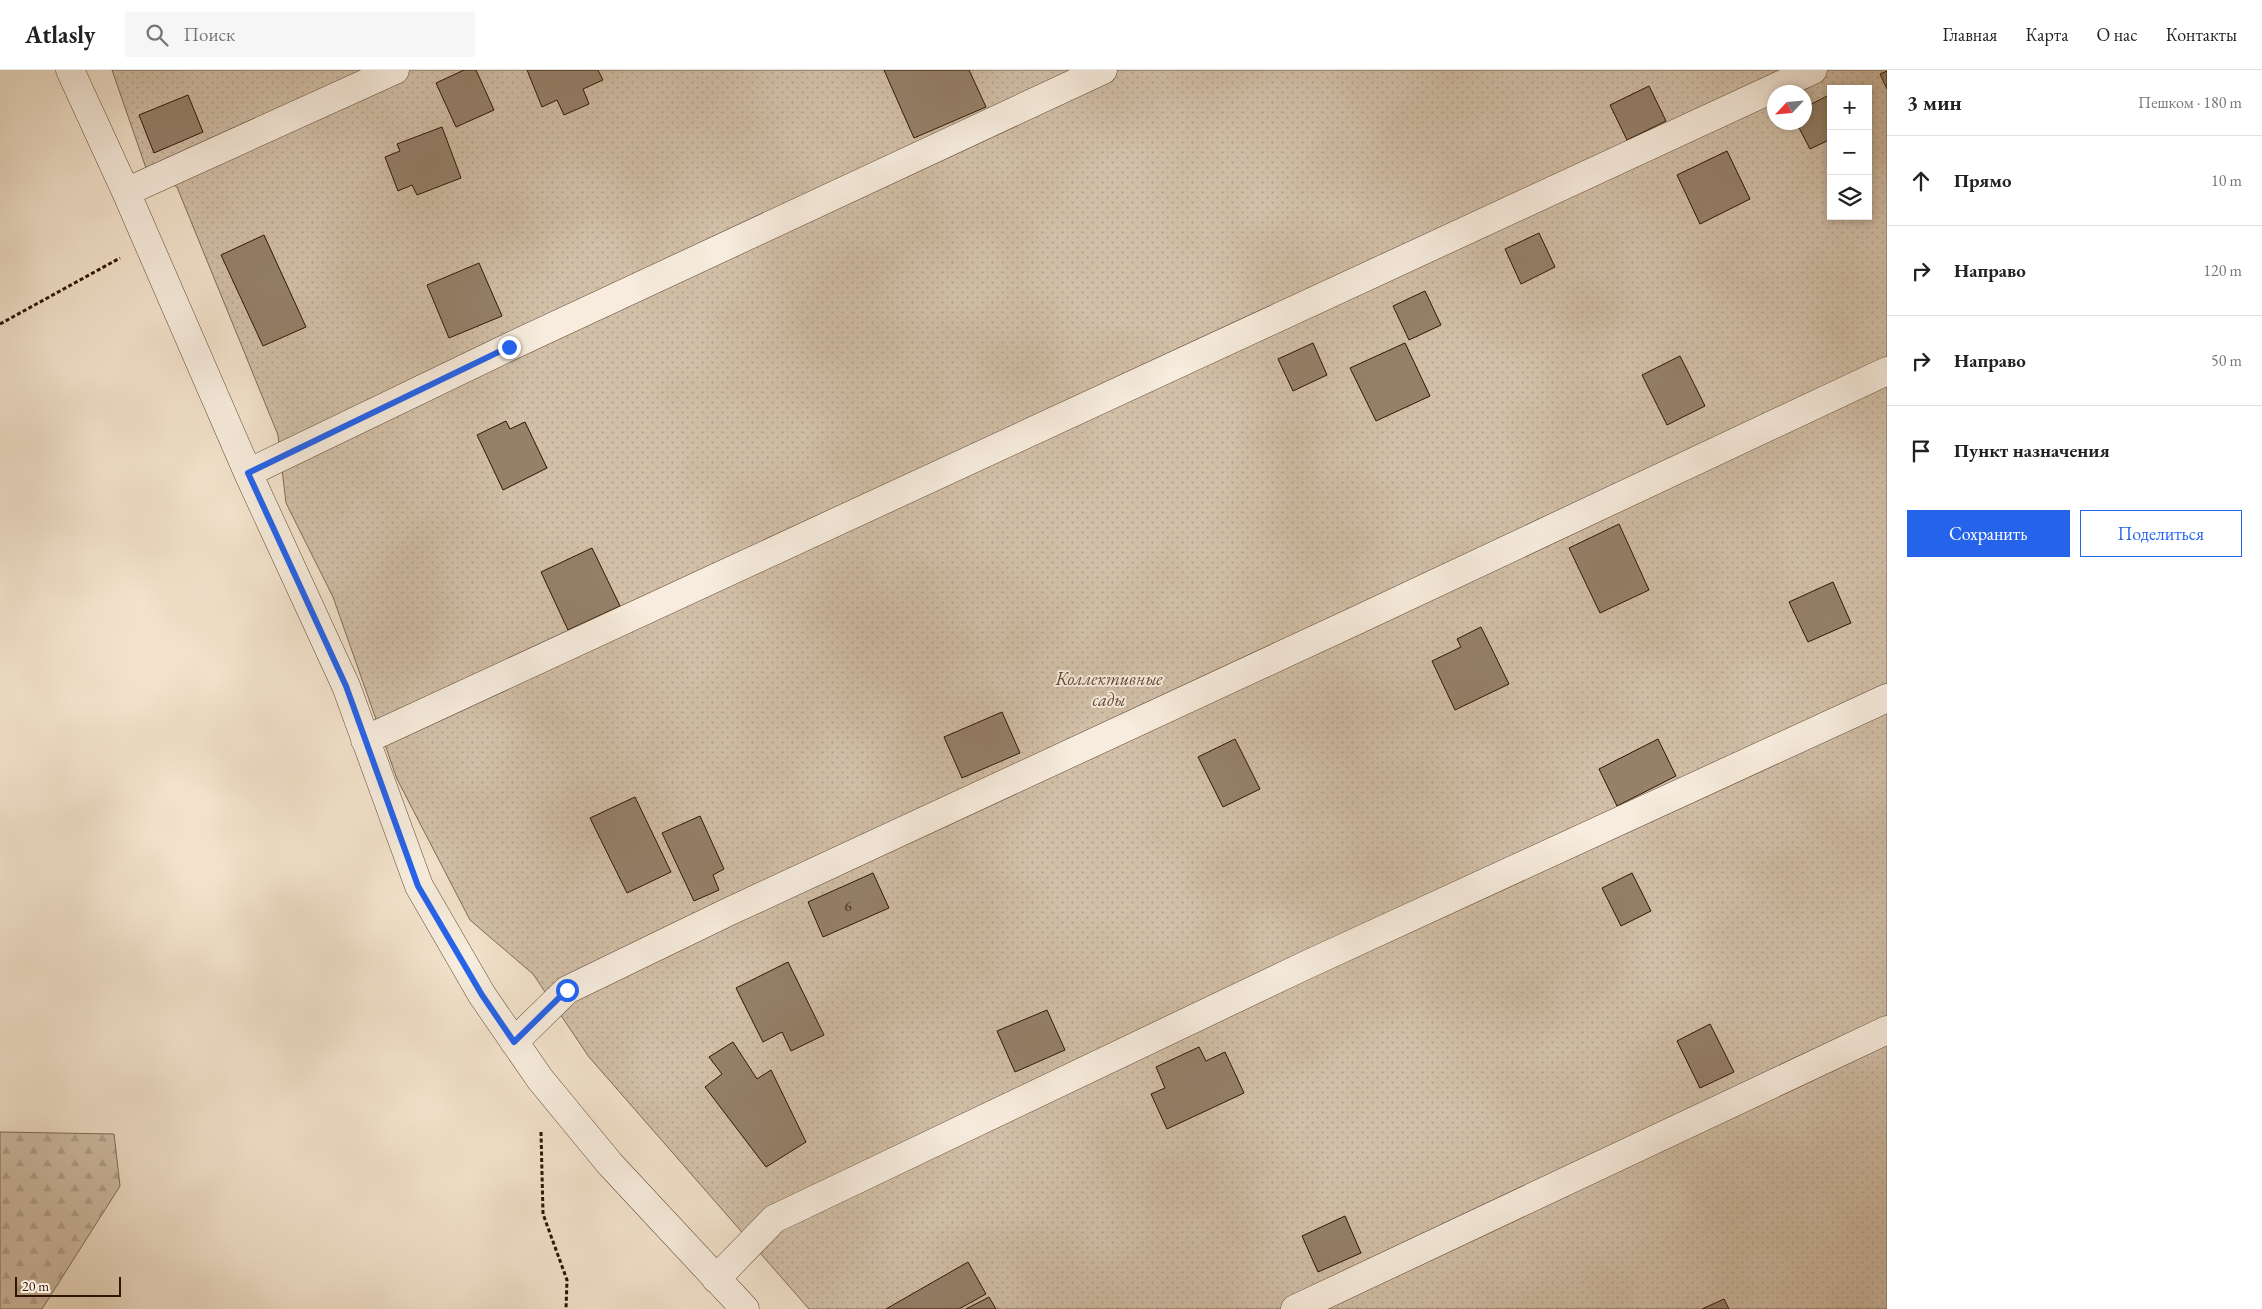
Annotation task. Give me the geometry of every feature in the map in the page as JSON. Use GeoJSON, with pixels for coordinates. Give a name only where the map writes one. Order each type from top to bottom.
{"type":"FeatureCollection","features":[{"type":"Feature","properties":{"kind":"street"},"geometry":{"type":"LineString","coordinates":[[70,70],[126,192],[248,473],[346,686],[418,886],[482,995],[540,1079],[610,1164],[744,1309]]}},
{"type":"Feature","properties":{"kind":"street"},"geometry":{"type":"LineString","coordinates":[[126,192],[395,70]]}},
{"type":"Feature","properties":{"kind":"street"},"geometry":{"type":"LineString","coordinates":[[248,473],[509,347],[1103,70]]}},
{"type":"Feature","properties":{"kind":"street"},"geometry":{"type":"LineString","coordinates":[[365,740],[1813,70]]}},
{"type":"Feature","properties":{"kind":"street"},"geometry":{"type":"LineString","coordinates":[[514,1042],[567,990],[737,908],[1362,618],[1887,371]]}},
{"type":"Feature","properties":{"kind":"street"},"geometry":{"type":"LineString","coordinates":[[716,1279],[774,1219],[1304,966],[1887,698]]}},
{"type":"Feature","properties":{"kind":"street"},"geometry":{"type":"LineString","coordinates":[[1295,1309],[1887,1030]]}},
{"type":"Feature","properties":{"kind":"path"},"geometry":{"type":"LineString","coordinates":[[0,324],[148,242]]}},
{"type":"Feature","properties":{"kind":"path"},"geometry":{"type":"LineString","coordinates":[[541,1127],[543,1214],[567,1280],[566,1309]]}},
{"type":"Feature","properties":{"kind":"green space","name":"Коллективные сады"},"geometry":{"type":"Polygon","coordinates":[[[112,70],[1887,70],[1887,1309],[809,1309],[589,1057],[533,974],[470,920],[397,779],[333,597],[286,503],[278,435],[177,187],[147,171],[112,70]]]}},
{"type":"Feature","properties":{"kind":"green space"},"geometry":{"type":"Polygon","coordinates":[[[0,1132],[114,1134],[120,1186],[42,1309],[0,1309],[0,1132]]]}},
{"type":"Feature","properties":{"kind":"building"},"geometry":{"type":"Polygon","coordinates":[[[464,70],[476,70],[494,110],[456,127],[436,83],[464,70]]]}},
{"type":"Feature","properties":{"kind":"building"},"geometry":{"type":"Polygon","coordinates":[[[527,70],[598,70],[603,80],[583,89],[589,104],[564,115],[557,100],[542,107],[527,70]]]}},
{"type":"Feature","properties":{"kind":"building"},"geometry":{"type":"Polygon","coordinates":[[[884,70],[969,70],[986,107],[914,138],[884,70]]]}},
{"type":"Feature","properties":{"kind":"building"},"geometry":{"type":"Polygon","coordinates":[[[1887,71],[1887,89],[1880,74],[1887,71]]]}},
{"type":"Feature","properties":{"kind":"building"},"geometry":{"type":"Polygon","coordinates":[[[1649,86],[1666,121],[1627,140],[1610,105],[1649,86]]]}},
{"type":"Feature","properties":{"kind":"building"},"geometry":{"type":"Polygon","coordinates":[[[188,95],[203,132],[154,153],[139,115],[188,95]]]}},
{"type":"Feature","properties":{"kind":"building"},"geometry":{"type":"Polygon","coordinates":[[[1827,96],[1827,141],[1810,149],[1800,130],[1812,130],[1812,104],[1827,96]]]}},
{"type":"Feature","properties":{"kind":"building"},"geometry":{"type":"Polygon","coordinates":[[[442,127],[461,178],[417,195],[412,185],[398,191],[385,157],[400,151],[397,144],[442,127]]]}},
{"type":"Feature","properties":{"kind":"building"},"geometry":{"type":"Polygon","coordinates":[[[1727,151],[1750,199],[1700,224],[1677,175],[1727,151]]]}},
{"type":"Feature","properties":{"kind":"building"},"geometry":{"type":"Polygon","coordinates":[[[1539,233],[1555,267],[1521,284],[1505,249],[1539,233]]]}},
{"type":"Feature","properties":{"kind":"building"},"geometry":{"type":"Polygon","coordinates":[[[264,235],[306,327],[263,346],[221,255],[264,235]]]}},
{"type":"Feature","properties":{"kind":"building"},"geometry":{"type":"Polygon","coordinates":[[[479,263],[502,316],[449,338],[427,285],[479,263]]]}},
{"type":"Feature","properties":{"kind":"building"},"geometry":{"type":"Polygon","coordinates":[[[1425,291],[1441,325],[1409,340],[1393,306],[1425,291]]]}},
{"type":"Feature","properties":{"kind":"building"},"geometry":{"type":"Polygon","coordinates":[[[1313,343],[1327,375],[1293,391],[1278,359],[1313,343]]]}},
{"type":"Feature","properties":{"kind":"building"},"geometry":{"type":"Polygon","coordinates":[[[1405,343],[1430,396],[1376,421],[1350,368],[1405,343]]]}},
{"type":"Feature","properties":{"kind":"building"},"geometry":{"type":"Polygon","coordinates":[[[1680,356],[1705,406],[1667,425],[1642,375],[1680,356]]]}},
{"type":"Feature","properties":{"kind":"building"},"geometry":{"type":"Polygon","coordinates":[[[506,421],[510,429],[525,422],[547,468],[503,490],[477,435],[506,421]]]}},
{"type":"Feature","properties":{"kind":"building"},"geometry":{"type":"Polygon","coordinates":[[[1619,524],[1649,590],[1600,613],[1569,548],[1619,524]]]}},
{"type":"Feature","properties":{"kind":"building"},"geometry":{"type":"Polygon","coordinates":[[[592,548],[620,606],[568,630],[541,572],[592,548]]]}},
{"type":"Feature","properties":{"kind":"building"},"geometry":{"type":"Polygon","coordinates":[[[1833,582],[1851,623],[1808,642],[1789,602],[1833,582]]]}},
{"type":"Feature","properties":{"kind":"building"},"geometry":{"type":"Polygon","coordinates":[[[1481,627],[1509,684],[1455,710],[1432,661],[1461,647],[1457,639],[1481,627]]]}},
{"type":"Feature","properties":{"kind":"building"},"geometry":{"type":"Polygon","coordinates":[[[1002,712],[1020,753],[962,778],[944,737],[1002,712]]]}},
{"type":"Feature","properties":{"kind":"building"},"geometry":{"type":"Polygon","coordinates":[[[1235,739],[1260,789],[1223,807],[1198,757],[1235,739]]]}},
{"type":"Feature","properties":{"kind":"building"},"geometry":{"type":"Polygon","coordinates":[[[1658,739],[1676,776],[1617,806],[1599,769],[1658,739]]]}},
{"type":"Feature","properties":{"kind":"building"},"geometry":{"type":"Polygon","coordinates":[[[635,797],[671,872],[627,893],[590,818],[635,797]]]}},
{"type":"Feature","properties":{"kind":"building"},"geometry":{"type":"Polygon","coordinates":[[[700,816],[724,869],[713,875],[719,890],[694,901],[662,833],[700,816]]]}},
{"type":"Feature","properties":{"kind":"building"},"geometry":{"type":"Polygon","coordinates":[[[873,873],[889,908],[823,937],[808,902],[873,873]]]}},
{"type":"Feature","properties":{"kind":"building"},"geometry":{"type":"Polygon","coordinates":[[[1632,873],[1651,911],[1621,926],[1602,888],[1632,873]]]}},
{"type":"Feature","properties":{"kind":"building"},"geometry":{"type":"Polygon","coordinates":[[[788,962],[824,1035],[791,1051],[782,1032],[763,1042],[736,988],[788,962]]]}},
{"type":"Feature","properties":{"kind":"building"},"geometry":{"type":"Polygon","coordinates":[[[1047,1010],[1065,1050],[1015,1072],[997,1031],[1047,1010]]]}},
{"type":"Feature","properties":{"kind":"building"},"geometry":{"type":"Polygon","coordinates":[[[1710,1024],[1734,1072],[1700,1088],[1677,1041],[1710,1024]]]}},
{"type":"Feature","properties":{"kind":"building"},"geometry":{"type":"Polygon","coordinates":[[[733,1042],[757,1079],[771,1070],[806,1142],[766,1167],[705,1087],[722,1074],[709,1057],[733,1042]]]}},
{"type":"Feature","properties":{"kind":"building"},"geometry":{"type":"Polygon","coordinates":[[[1199,1047],[1206,1061],[1225,1052],[1244,1093],[1167,1129],[1151,1094],[1165,1088],[1156,1067],[1199,1047]]]}},
{"type":"Feature","properties":{"kind":"building"},"geometry":{"type":"Polygon","coordinates":[[[1345,1216],[1361,1253],[1318,1272],[1302,1236],[1345,1216]]]}},
{"type":"Feature","properties":{"kind":"building"},"geometry":{"type":"Polygon","coordinates":[[[968,1262],[986,1294],[959,1309],[886,1309],[968,1262]]]}},
{"type":"Feature","properties":{"kind":"building"},"geometry":{"type":"Polygon","coordinates":[[[989,1297],[996,1309],[966,1309],[989,1297]]]}},
{"type":"Feature","properties":{"kind":"building"},"geometry":{"type":"Polygon","coordinates":[[[1724,1299],[1729,1309],[1702,1309],[1724,1299]]]}},
{"type":"Feature","properties":{"kind":"route"},"geometry":{"type":"LineString","coordinates":[[509,347],[248,473],[346,686],[418,886],[482,995],[514,1042],[567,990]]}}]}
